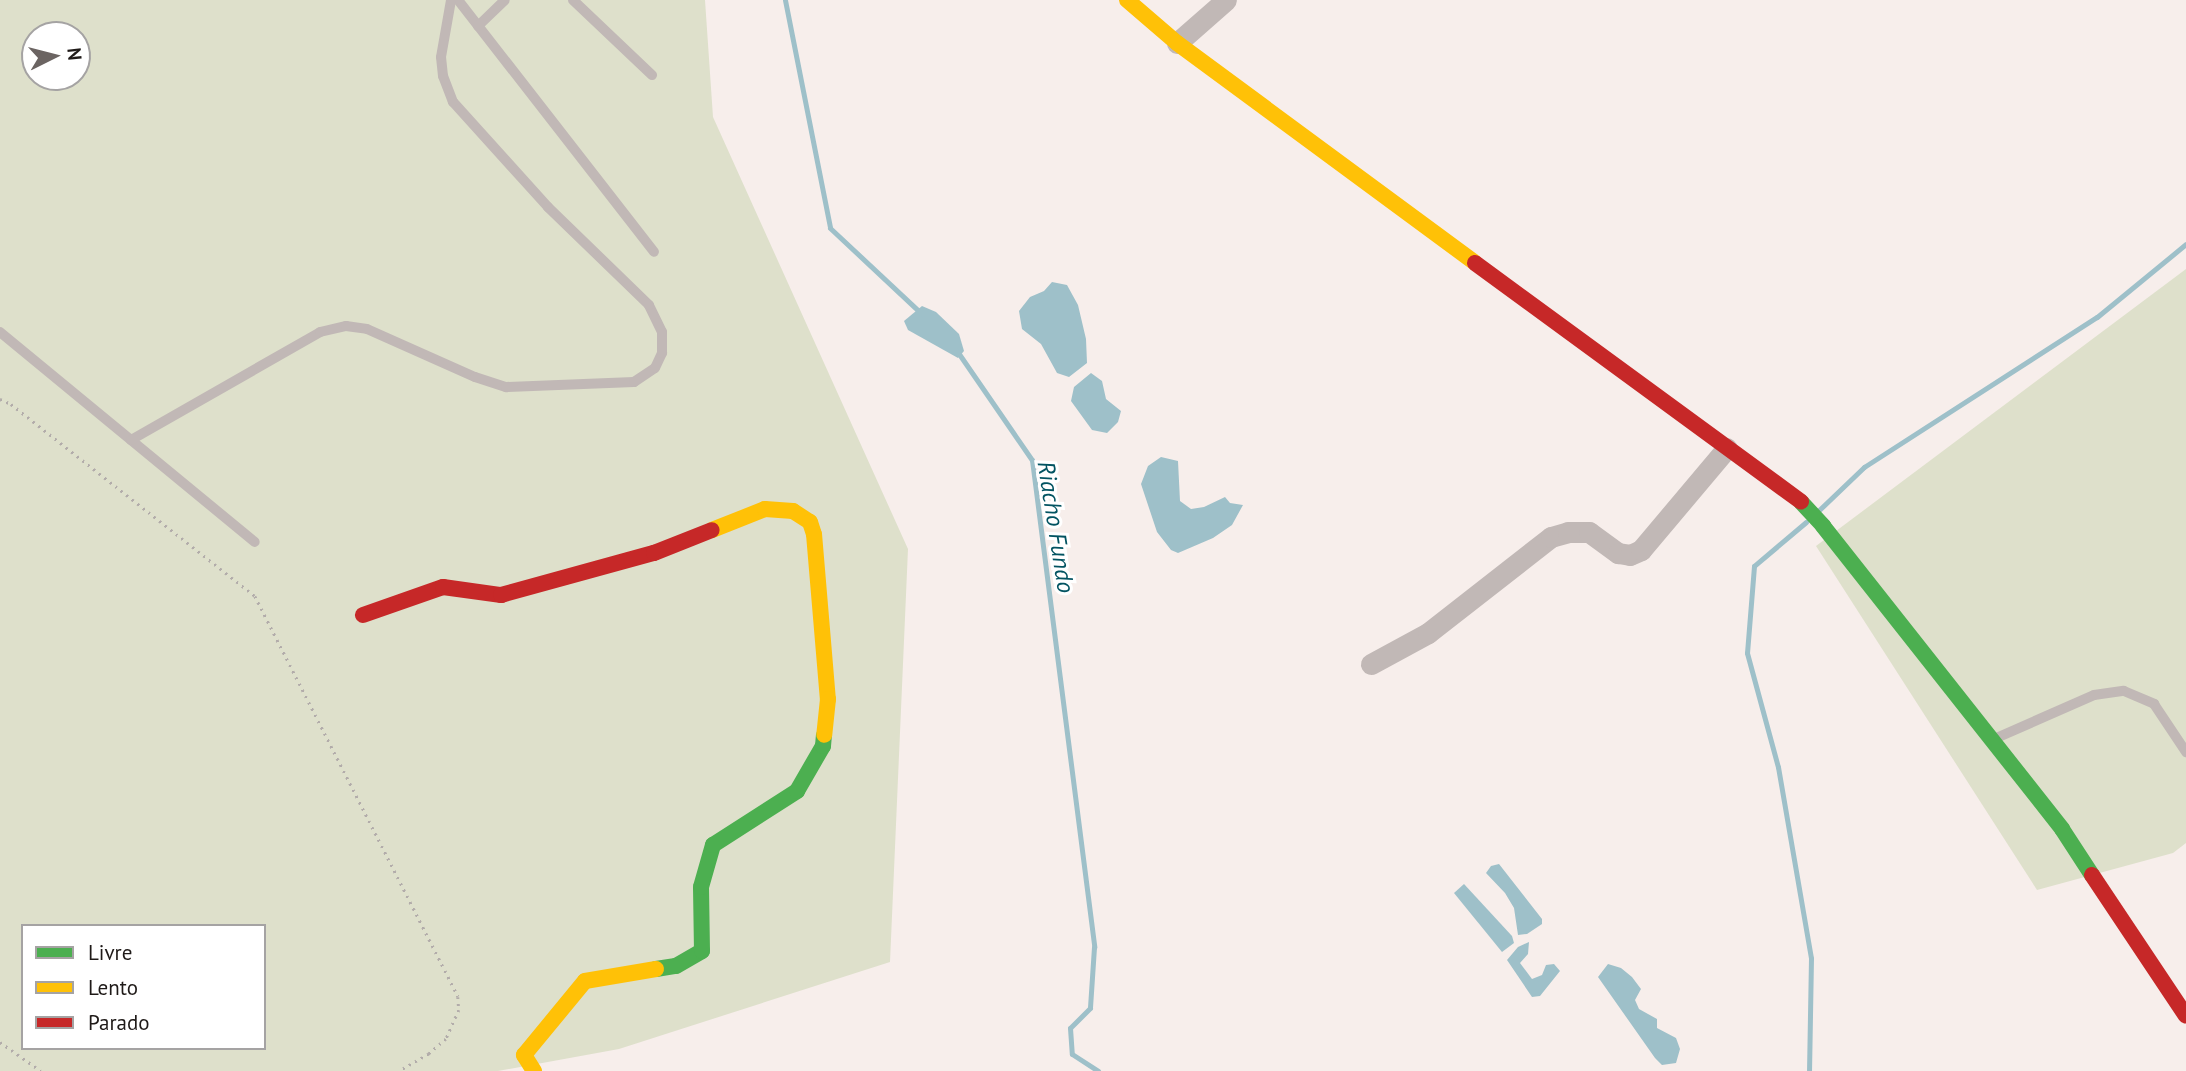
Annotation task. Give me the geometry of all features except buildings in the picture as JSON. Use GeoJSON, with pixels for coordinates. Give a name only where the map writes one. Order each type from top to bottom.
{"type":"FeatureCollection","features":[{"type":"Feature","properties":{"kind":"street"},"geometry":{"type":"LineString","coordinates":[[1127,0],[1177,43],[1802,503],[1824,526],[2062,829],[2180,995],[2186,1016]]}},
{"type":"Feature","properties":{"kind":"street"},"geometry":{"type":"LineString","coordinates":[[1177,43],[1226,0]]}},
{"type":"Feature","properties":{"kind":"street"},"geometry":{"type":"LineString","coordinates":[[1371,664],[1428,633],[1551,537],[1568,532],[1589,532],[1618,553],[1630,555],[1641,550],[1727,448]]}},
{"type":"Feature","properties":{"kind":"street"},"geometry":{"type":"LineString","coordinates":[[363,615],[443,587],[501,596],[654,553],[765,509],[793,511],[810,522],[814,534],[828,699],[823,746],[797,791],[713,845],[701,887],[702,951],[676,967],[585,981],[524,1055],[534,1071]]}},
{"type":"Feature","properties":{"kind":"lane"},"geometry":{"type":"LineString","coordinates":[[131,440],[320,332],[346,326],[367,329],[475,377],[506,387],[634,382],[655,368],[662,353],[662,332],[649,305],[548,207],[453,102],[443,76],[441,57],[451,0]]}},
{"type":"Feature","properties":{"kind":"lane"},"geometry":{"type":"LineString","coordinates":[[458,0],[653,252]]}},
{"type":"Feature","properties":{"kind":"lane"},"geometry":{"type":"LineString","coordinates":[[478,26],[505,0]]}},
{"type":"Feature","properties":{"kind":"lane"},"geometry":{"type":"LineString","coordinates":[[573,0],[652,75]]}},
{"type":"Feature","properties":{"kind":"lane"},"geometry":{"type":"LineString","coordinates":[[0,332],[255,542]]}},
{"type":"Feature","properties":{"kind":"lane"},"geometry":{"type":"LineString","coordinates":[[1991,740],[2094,695],[2124,691],[2154,704],[2186,752]]}},
{"type":"Feature","properties":{"kind":"path"},"geometry":{"type":"LineString","coordinates":[[0,398],[255,596],[458,997],[459,1010],[446,1038],[429,1054],[399,1071]]}},
{"type":"Feature","properties":{"kind":"path"},"geometry":{"type":"LineString","coordinates":[[0,1042],[41,1071]]}},
{"type":"Feature","properties":{"kind":"green space"},"geometry":{"type":"Polygon","coordinates":[[[0,0],[705,0],[713,117],[908,549],[890,962],[619,1049],[498,1071],[0,1071],[0,0]]]}},
{"type":"Feature","properties":{"kind":"green space"},"geometry":{"type":"Polygon","coordinates":[[[2186,269],[2186,843],[2173,853],[2037,890],[1816,546],[2186,269]]]}},
{"type":"Feature","properties":{"kind":"water"},"geometry":{"type":"Polygon","coordinates":[[[1052,282],[1067,285],[1078,305],[1086,339],[1087,363],[1069,377],[1057,373],[1041,344],[1022,329],[1019,311],[1030,297],[1044,291],[1052,282]]]}},
{"type":"Feature","properties":{"kind":"water"},"geometry":{"type":"Polygon","coordinates":[[[922,306],[936,312],[959,334],[964,351],[958,358],[908,330],[904,321],[922,306]]]}},
{"type":"Feature","properties":{"kind":"water"},"geometry":{"type":"Polygon","coordinates":[[[1091,373],[1102,381],[1106,399],[1121,411],[1118,422],[1107,433],[1092,430],[1071,401],[1074,387],[1091,373]]]}},
{"type":"Feature","properties":{"kind":"water"},"geometry":{"type":"Polygon","coordinates":[[[1161,457],[1178,461],[1180,501],[1191,509],[1204,507],[1225,497],[1230,503],[1243,505],[1232,525],[1213,538],[1178,553],[1171,550],[1157,532],[1141,484],[1148,466],[1161,457]]]}},
{"type":"Feature","properties":{"kind":"water"},"geometry":{"type":"Polygon","coordinates":[[[1499,864],[1542,919],[1542,924],[1527,934],[1518,935],[1514,908],[1505,893],[1486,873],[1491,866],[1499,864]]]}},
{"type":"Feature","properties":{"kind":"water"},"geometry":{"type":"Polygon","coordinates":[[[1464,884],[1512,936],[1514,943],[1502,952],[1454,893],[1464,884]]]}},
{"type":"Feature","properties":{"kind":"water"},"geometry":{"type":"Polygon","coordinates":[[[1529,942],[1528,954],[1520,963],[1532,979],[1542,975],[1546,965],[1554,964],[1560,971],[1540,996],[1532,997],[1507,960],[1518,947],[1529,942]]]}},
{"type":"Feature","properties":{"kind":"water"},"geometry":{"type":"Polygon","coordinates":[[[1608,964],[1621,968],[1632,977],[1641,989],[1635,1000],[1639,1009],[1657,1019],[1657,1028],[1676,1038],[1680,1049],[1676,1063],[1662,1065],[1655,1058],[1598,977],[1608,964]]]}},
{"type":"Feature","properties":{"kind":"waterway","name":"Riacho Fundo"},"geometry":{"type":"LineString","coordinates":[[785,0],[830,228],[922,314]]}},
{"type":"Feature","properties":{"kind":"waterway"},"geometry":{"type":"LineString","coordinates":[[1818,511],[1864,467],[2097,317],[2186,244]]}},
{"type":"Feature","properties":{"kind":"waterway","name":"Riacho Fundo"},"geometry":{"type":"LineString","coordinates":[[957,351],[1032,460],[1094,947],[1090,1008],[1070,1028],[1072,1054],[1098,1071]]}},
{"type":"Feature","properties":{"kind":"waterway"},"geometry":{"type":"LineString","coordinates":[[1806,522],[1754,566],[1747,653],[1778,767],[1811,958],[1809,1071]]}},
{"type":"Feature","properties":{"kind":"traffic: fast"},"geometry":{"type":"LineString","coordinates":[[1801,502],[1823,526],[2062,829],[2092,875]]}},
{"type":"Feature","properties":{"kind":"traffic: fast"},"geometry":{"type":"LineString","coordinates":[[656,969],[676,966],[702,951],[701,887],[713,845],[797,791],[823,746],[824,735]]}},
{"type":"Feature","properties":{"kind":"traffic: slow"},"geometry":{"type":"LineString","coordinates":[[1127,0],[1177,43],[1475,263]]}},
{"type":"Feature","properties":{"kind":"traffic: slow"},"geometry":{"type":"LineString","coordinates":[[712,530],[765,509],[793,511],[810,522],[814,534],[828,699],[824,735]]}},
{"type":"Feature","properties":{"kind":"traffic: slow"},"geometry":{"type":"LineString","coordinates":[[534,1071],[524,1055],[585,981],[656,969]]}},
{"type":"Feature","properties":{"kind":"traffic: jam"},"geometry":{"type":"LineString","coordinates":[[1475,263],[1801,502]]}},
{"type":"Feature","properties":{"kind":"traffic: jam"},"geometry":{"type":"LineString","coordinates":[[363,615],[443,587],[501,595],[654,553],[712,530]]}},
{"type":"Feature","properties":{"kind":"traffic: jam"},"geometry":{"type":"LineString","coordinates":[[2092,875],[2186,1016]]}}]}
